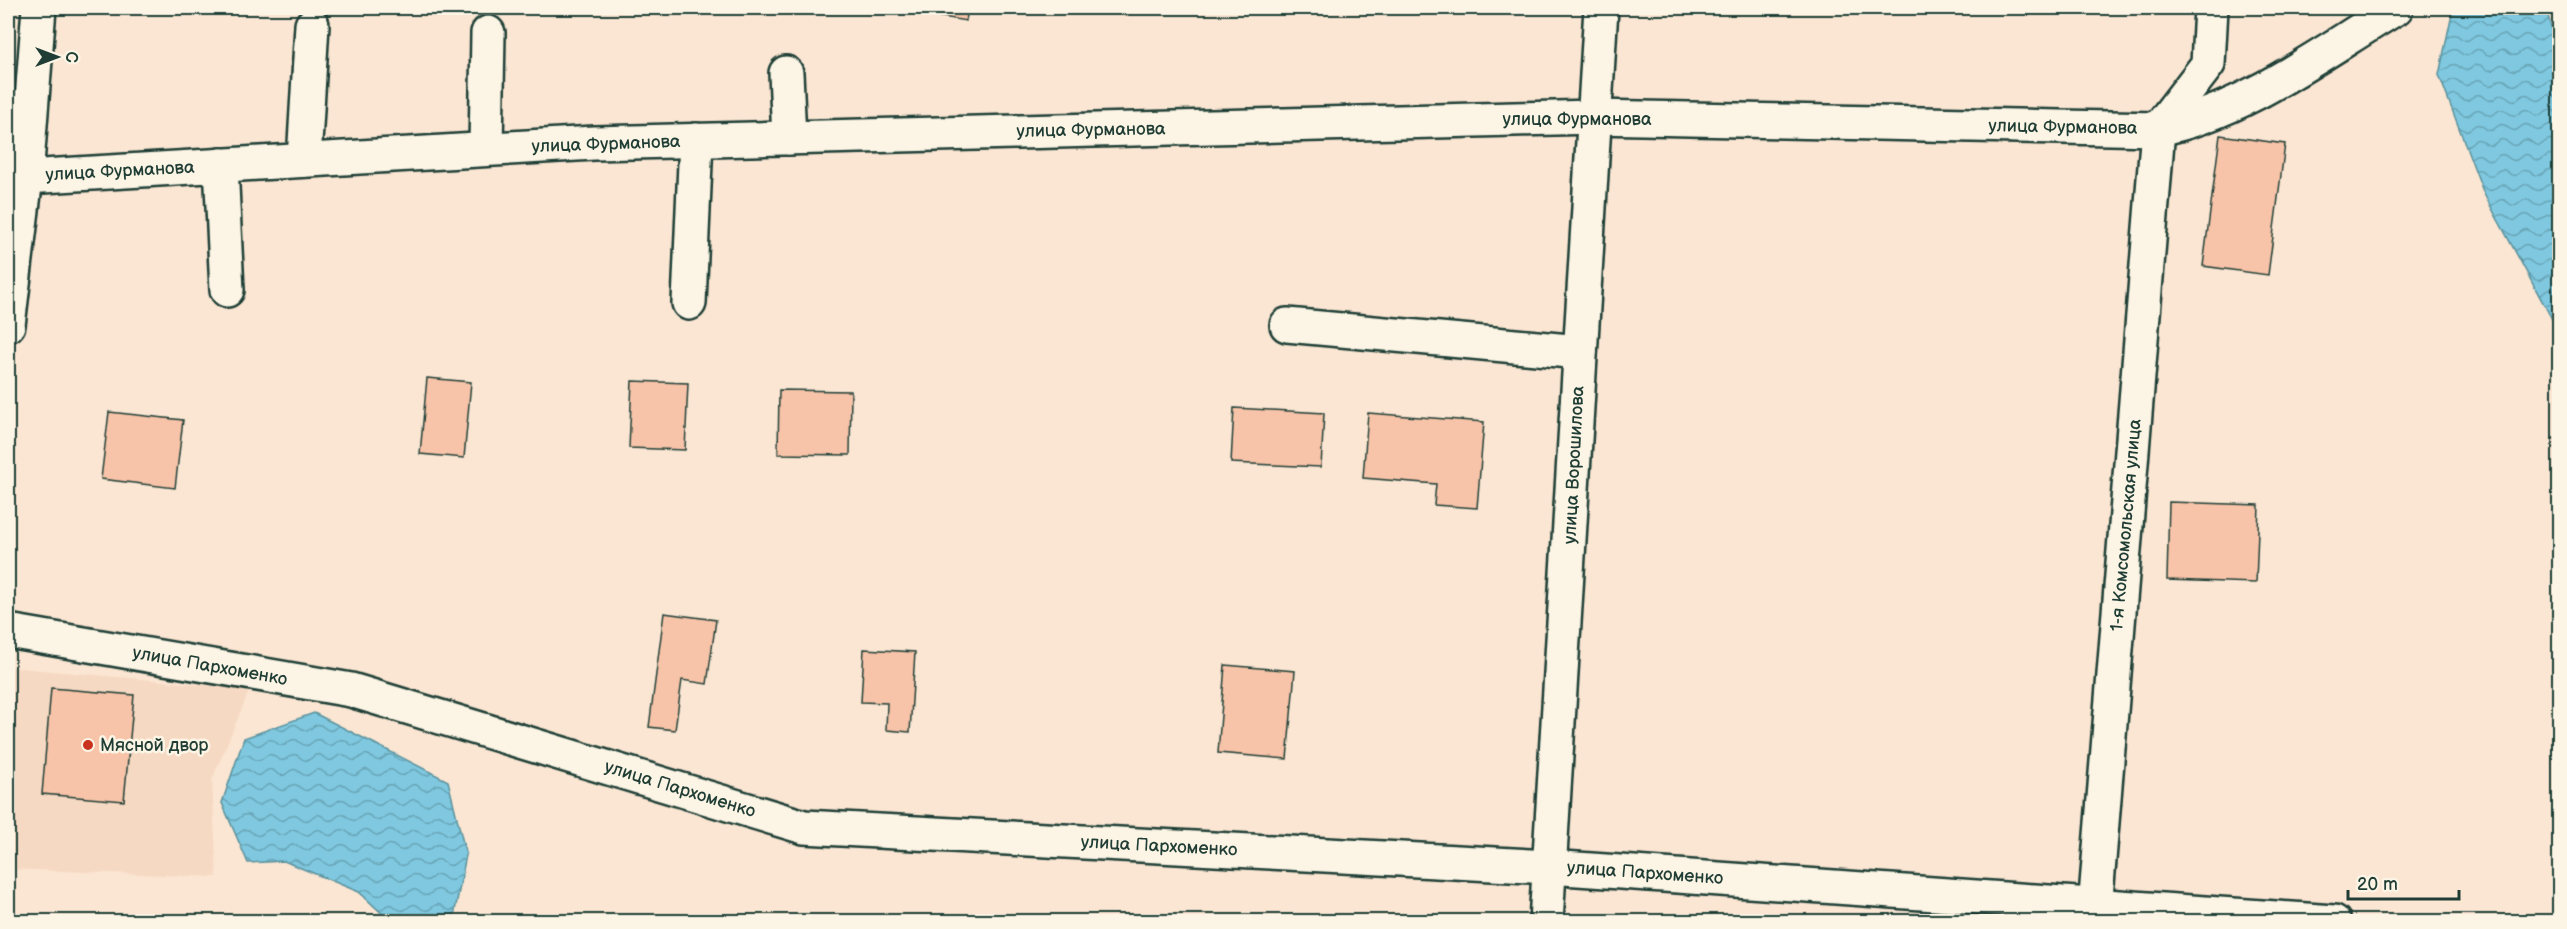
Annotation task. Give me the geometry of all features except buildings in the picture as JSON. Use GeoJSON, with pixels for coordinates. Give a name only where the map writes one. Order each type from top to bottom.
{"type":"FeatureCollection","features":[{"type":"Feature","properties":{"kind":"street"},"geometry":{"type":"LineString","coordinates":[[8,325],[26,177],[39,8]]}},
{"type":"Feature","properties":{"kind":"street","name":"улица Ворошилова"},"geometry":{"type":"LineString","coordinates":[[1546,921],[1600,8]]}},
{"type":"Feature","properties":{"kind":"street"},"geometry":{"type":"LineString","coordinates":[[2158,129],[2208,64],[2211,8]]}},
{"type":"Feature","properties":{"kind":"street","name":"улица Фурманова"},"geometry":{"type":"LineString","coordinates":[[26,177],[486,149],[696,140],[1594,117],[2158,129],[2191,123],[2229,108],[2396,8]]}},
{"type":"Feature","properties":{"kind":"street"},"geometry":{"type":"LineString","coordinates":[[304,160],[312,25]]}},
{"type":"Feature","properties":{"kind":"street"},"geometry":{"type":"LineString","coordinates":[[486,149],[489,33]]}},
{"type":"Feature","properties":{"kind":"street"},"geometry":{"type":"LineString","coordinates":[[786,73],[789,138]]}},
{"type":"Feature","properties":{"kind":"street","name":"1-я Комсомольская улица"},"geometry":{"type":"LineString","coordinates":[[2095,913],[2158,129]]}},
{"type":"Feature","properties":{"kind":"street"},"geometry":{"type":"LineString","coordinates":[[689,303],[696,140]]}},
{"type":"Feature","properties":{"kind":"street"},"geometry":{"type":"LineString","coordinates":[[220,165],[227,290]]}},
{"type":"Feature","properties":{"kind":"street"},"geometry":{"type":"LineString","coordinates":[[1287,326],[1580,352]]}},
{"type":"Feature","properties":{"kind":"street","name":"улица Пархоменко"},"geometry":{"type":"LineString","coordinates":[[8,631],[351,690],[804,827],[1549,867],[2095,913],[2334,921]]}},
{"type":"Feature","properties":{"kind":"shaded area"},"geometry":{"type":"Polygon","coordinates":[[[8,667],[250,689],[212,780],[217,877],[8,869],[8,667]]]}},
{"type":"Feature","properties":{"kind":"water"},"geometry":{"type":"Polygon","coordinates":[[[2469,8],[2539,8],[2547,11],[2560,64],[2559,332],[2484,194],[2439,75],[2452,13],[2469,8]]]}},
{"type":"Feature","properties":{"kind":"water"},"geometry":{"type":"Polygon","coordinates":[[[314,713],[448,781],[466,855],[453,921],[390,921],[359,892],[284,861],[248,863],[222,803],[244,738],[314,713]]]}},
{"type":"Feature","properties":{"kind":"place","name":"Мясной двор"},"geometry":{"type":"Point","coordinates":[88,745]}}]}
